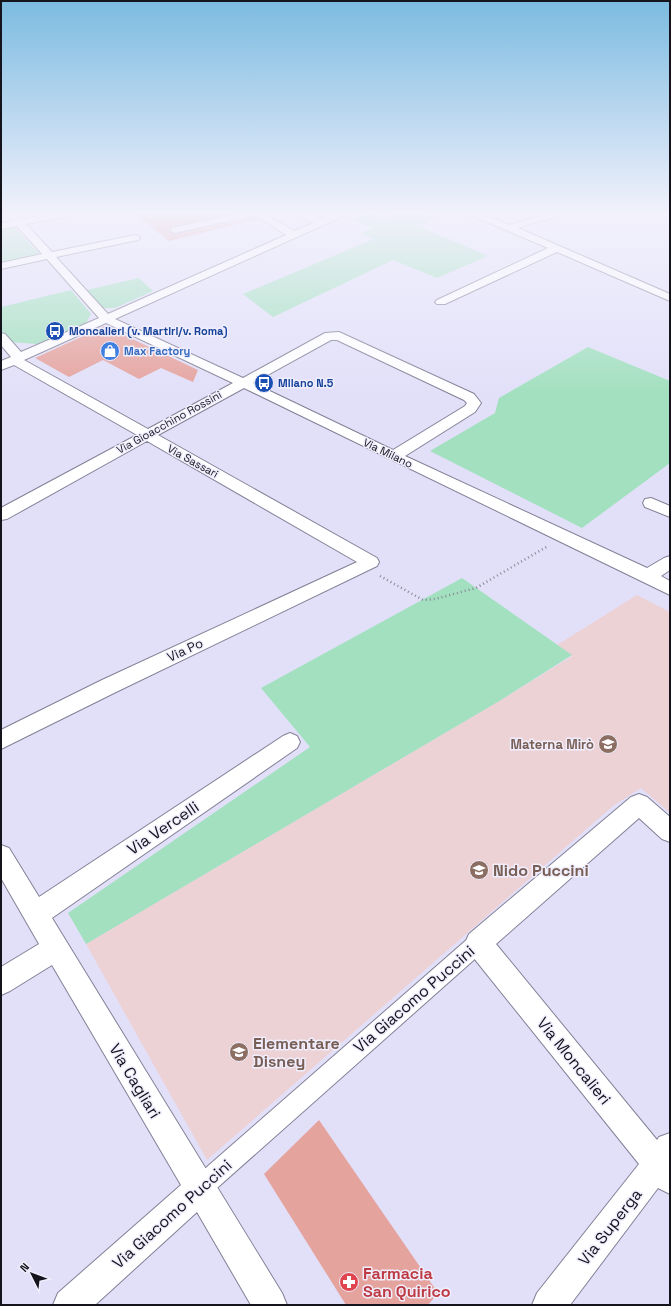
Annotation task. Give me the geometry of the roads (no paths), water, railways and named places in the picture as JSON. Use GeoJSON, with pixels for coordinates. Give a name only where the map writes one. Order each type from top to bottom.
{"type":"FeatureCollection","features":[{"type":"Feature","properties":{"kind":"street"},"geometry":{"type":"LineString","coordinates":[[64,273],[106,319]]}},
{"type":"Feature","properties":{"kind":"street"},"geometry":{"type":"LineString","coordinates":[[1,366],[209,273]]}},
{"type":"Feature","properties":{"kind":"street"},"geometry":{"type":"LineString","coordinates":[[441,302],[503,273]]}},
{"type":"Feature","properties":{"kind":"street"},"geometry":{"type":"LineString","coordinates":[[613,273],[670,298]]}},
{"type":"Feature","properties":{"kind":"street","name":"Via Milano"},"geometry":{"type":"LineString","coordinates":[[106,319],[242,382],[394,456],[648,576],[670,589]]}},
{"type":"Feature","properties":{"kind":"street","name":"Via Gioacchino Rossini"},"geometry":{"type":"LineString","coordinates":[[1,515],[242,382],[329,336],[339,336],[469,397],[474,403],[470,409],[394,456]]}},
{"type":"Feature","properties":{"kind":"street","name":"Via Sassari"},"geometry":{"type":"LineString","coordinates":[[1,337],[17,359],[366,564]]}},
{"type":"Feature","properties":{"kind":"street"},"geometry":{"type":"LineString","coordinates":[[651,503],[670,512]]}},
{"type":"Feature","properties":{"kind":"street"},"geometry":{"type":"LineString","coordinates":[[648,576],[670,562]]}},
{"type":"Feature","properties":{"kind":"street","name":"Via Po"},"geometry":{"type":"LineString","coordinates":[[1,740],[116,683],[366,564]]}},
{"type":"Feature","properties":{"kind":"street","name":"Via Vercelli"},"geometry":{"type":"LineString","coordinates":[[36,914],[290,742]]}},
{"type":"Feature","properties":{"kind":"street","name":"Via Giacomo Puccini"},"geometry":{"type":"LineString","coordinates":[[70,1305],[200,1188],[478,943],[639,804],[670,831]]}},
{"type":"Feature","properties":{"kind":"street","name":"Via Cagliari"},"geometry":{"type":"LineString","coordinates":[[1,856],[270,1305]]}},
{"type":"Feature","properties":{"kind":"street","name":"Via Moncalieri"},"geometry":{"type":"LineString","coordinates":[[478,943],[666,1164]]}},
{"type":"Feature","properties":{"kind":"street"},"geometry":{"type":"LineString","coordinates":[[1,982],[56,948]]}},
{"type":"Feature","properties":{"kind":"street","name":"Via Superga"},"geometry":{"type":"LineString","coordinates":[[549,1305],[666,1164]]}},
{"type":"Feature","properties":{"kind":"place","name":"Moncalieri (v. Martiri/v. Roma)"},"geometry":{"type":"Point","coordinates":[55,331]}},
{"type":"Feature","properties":{"kind":"place","name":"Max Factory"},"geometry":{"type":"Point","coordinates":[110,351]}},
{"type":"Feature","properties":{"kind":"place","name":"Milano N.5"},"geometry":{"type":"Point","coordinates":[264,383]}},
{"type":"Feature","properties":{"kind":"place","name":"Materna Mirò"},"geometry":{"type":"Point","coordinates":[608,744]}},
{"type":"Feature","properties":{"kind":"place","name":"Nido Puccini"},"geometry":{"type":"Point","coordinates":[479,870]}},
{"type":"Feature","properties":{"kind":"place","name":"Elementare Disney"},"geometry":{"type":"Point","coordinates":[239,1052]}},
{"type":"Feature","properties":{"kind":"place","name":"Farmacia San Quirico"},"geometry":{"type":"Point","coordinates":[349,1282]}}]}
